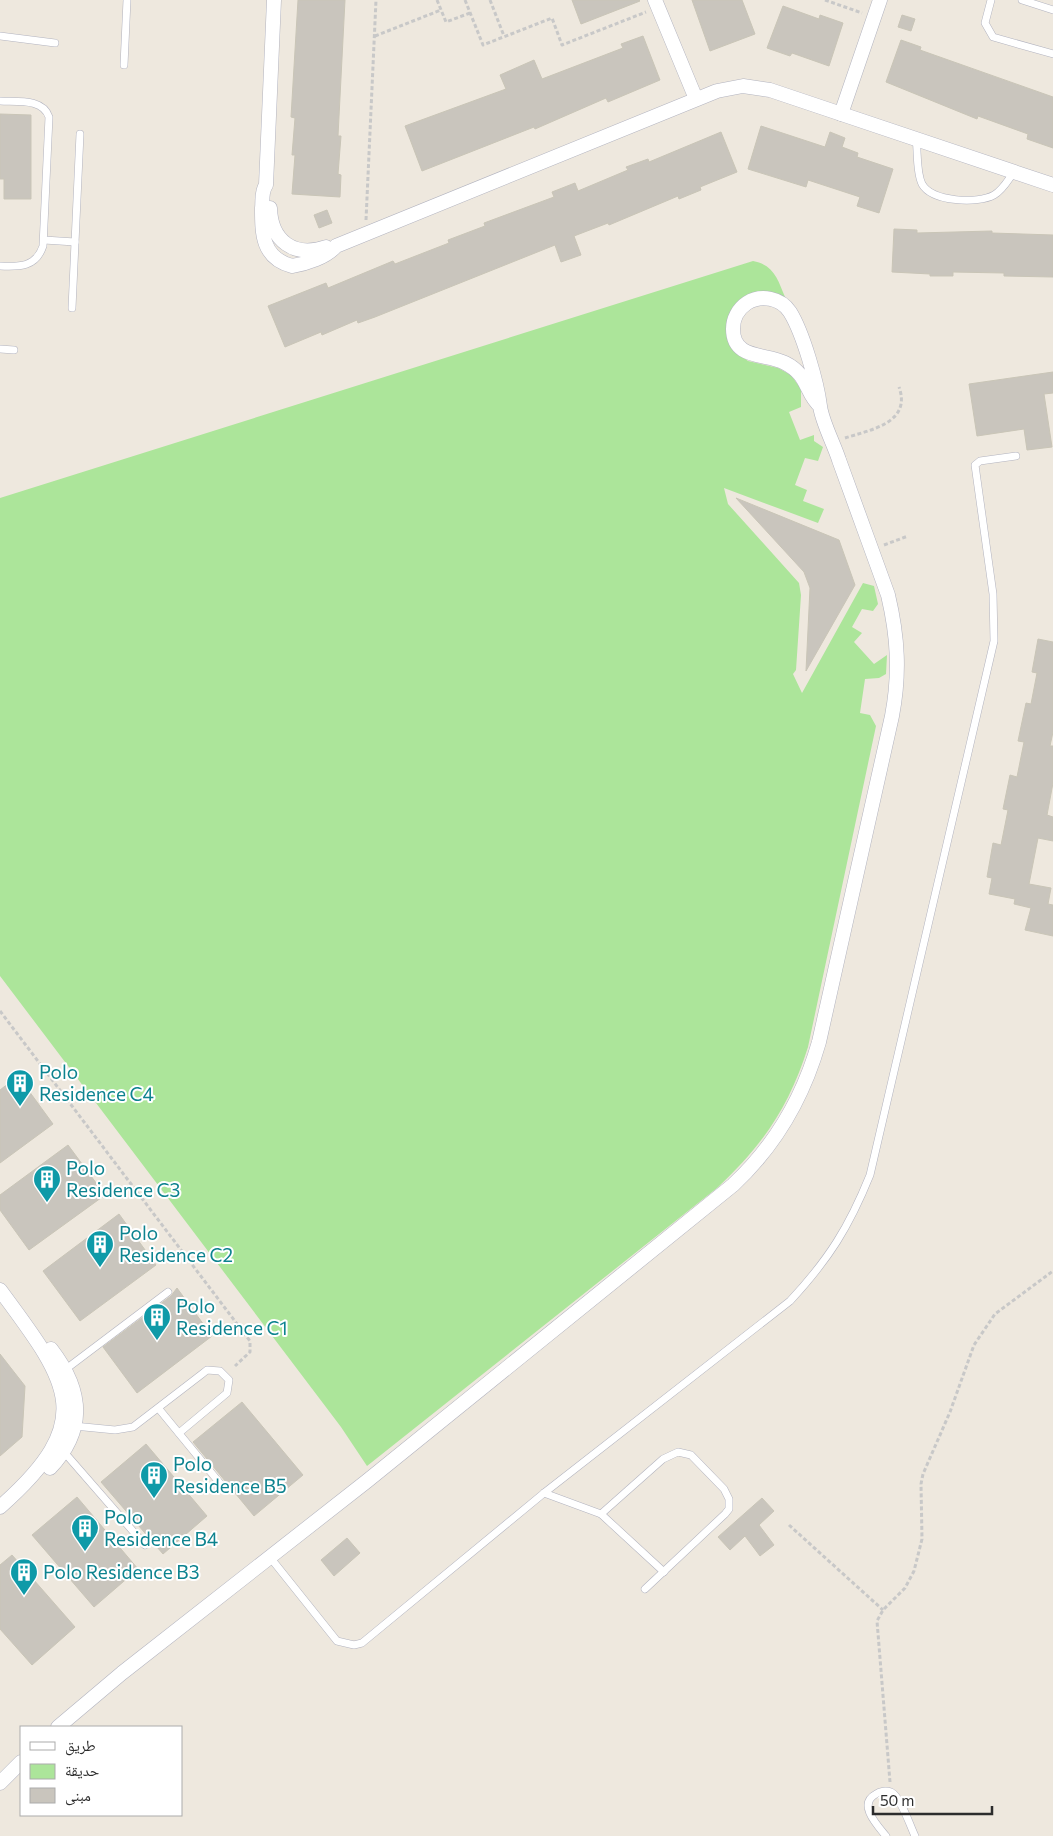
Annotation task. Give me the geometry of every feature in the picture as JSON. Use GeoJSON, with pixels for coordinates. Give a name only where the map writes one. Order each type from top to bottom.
{"type":"FeatureCollection","features":[{"type":"Feature","properties":{"kind":"street"},"geometry":{"type":"LineString","coordinates":[[274,0],[266,185],[270,194],[272,224],[282,240],[302,251],[336,246],[696,100],[730,88],[757,87],[916,138],[1053,185]]}},
{"type":"Feature","properties":{"kind":"street"},"geometry":{"type":"LineString","coordinates":[[841,114],[880,0]]}},
{"type":"Feature","properties":{"kind":"street"},"geometry":{"type":"LineString","coordinates":[[657,4],[696,100]]}},
{"type":"Feature","properties":{"kind":"street"},"geometry":{"type":"LineString","coordinates":[[59,1726],[122,1673],[367,1481],[733,1185],[765,1151],[784,1125],[803,1088],[819,1042],[897,686],[898,656],[895,625],[888,595],[820,406],[807,355],[790,312],[778,301],[770,299],[761,298],[744,304],[734,321],[733,334],[738,344],[748,354],[774,359],[792,367],[805,380],[820,406]]}},
{"type":"Feature","properties":{"kind":"street"},"geometry":{"type":"LineString","coordinates":[[0,1290],[56,1372],[64,1404],[62,1426],[55,1447],[42,1464],[0,1508]]}},
{"type":"Feature","properties":{"kind":"street"},"geometry":{"type":"LineString","coordinates":[[13,1496],[46,1472],[64,1452],[74,1426],[76,1403],[66,1369],[39,1334],[15,1310]]}},
{"type":"Feature","properties":{"kind":"street"},"geometry":{"type":"LineString","coordinates":[[0,1783],[20,1763]]}},
{"type":"Feature","properties":{"kind":"lane"},"geometry":{"type":"LineString","coordinates":[[124,65],[127,0]]}},
{"type":"Feature","properties":{"kind":"lane"},"geometry":{"type":"LineString","coordinates":[[991,0],[986,23],[993,37],[1053,54]]}},
{"type":"Feature","properties":{"kind":"lane"},"geometry":{"type":"LineString","coordinates":[[1022,0],[1053,10]]}},
{"type":"Feature","properties":{"kind":"lane"},"geometry":{"type":"LineString","coordinates":[[0,36],[55,43]]}},
{"type":"Feature","properties":{"kind":"lane"},"geometry":{"type":"LineString","coordinates":[[0,101],[37,104],[48,112],[44,240],[41,253],[30,264],[23,266],[0,266]]}},
{"type":"Feature","properties":{"kind":"lane"},"geometry":{"type":"LineString","coordinates":[[72,308],[80,134]]}},
{"type":"Feature","properties":{"kind":"lane"},"geometry":{"type":"LineString","coordinates":[[916,138],[920,178],[926,189],[936,196],[985,199],[999,192],[1014,172]]}},
{"type":"Feature","properties":{"kind":"lane"},"geometry":{"type":"LineString","coordinates":[[44,240],[76,242]]}},
{"type":"Feature","properties":{"kind":"lane"},"geometry":{"type":"LineString","coordinates":[[0,349],[14,350]]}},
{"type":"Feature","properties":{"kind":"lane"},"geometry":{"type":"LineString","coordinates":[[269,1556],[337,1641],[354,1646],[369,1638],[544,1493],[790,1301],[827,1258],[856,1210],[870,1174],[994,641],[993,594],[975,465],[980,461],[1016,456]]}},
{"type":"Feature","properties":{"kind":"lane"},"geometry":{"type":"LineString","coordinates":[[66,1369],[168,1292]]}},
{"type":"Feature","properties":{"kind":"lane"},"geometry":{"type":"LineString","coordinates":[[74,1426],[124,1430],[142,1422],[207,1370],[214,1369],[226,1374],[229,1380],[227,1393],[179,1433]]}},
{"type":"Feature","properties":{"kind":"lane"},"geometry":{"type":"LineString","coordinates":[[159,1409],[223,1487]]}},
{"type":"Feature","properties":{"kind":"lane"},"geometry":{"type":"LineString","coordinates":[[64,1452],[145,1545]]}},
{"type":"Feature","properties":{"kind":"lane"},"geometry":{"type":"LineString","coordinates":[[601,1514],[671,1454],[685,1452],[696,1459],[728,1494],[728,1509],[646,1588]]}},
{"type":"Feature","properties":{"kind":"lane"},"geometry":{"type":"LineString","coordinates":[[544,1493],[601,1514],[664,1572]]}},
{"type":"Feature","properties":{"kind":"lane"},"geometry":{"type":"LineString","coordinates":[[886,1836],[869,1812],[868,1803],[873,1795],[881,1791],[890,1792],[898,1798],[915,1836]]}},
{"type":"Feature","properties":{"kind":"path"},"geometry":{"type":"LineString","coordinates":[[365,234],[376,0]]}},
{"type":"Feature","properties":{"kind":"path"},"geometry":{"type":"LineString","coordinates":[[438,0],[446,22],[470,13]]}},
{"type":"Feature","properties":{"kind":"path"},"geometry":{"type":"LineString","coordinates":[[465,0],[483,45],[552,18],[562,45],[657,4]]}},
{"type":"Feature","properties":{"kind":"path"},"geometry":{"type":"LineString","coordinates":[[490,0],[504,36]]}},
{"type":"Feature","properties":{"kind":"path"},"geometry":{"type":"LineString","coordinates":[[825,0],[874,17]]}},
{"type":"Feature","properties":{"kind":"path"},"geometry":{"type":"LineString","coordinates":[[375,36],[441,10]]}},
{"type":"Feature","properties":{"kind":"path"},"geometry":{"type":"LineString","coordinates":[[833,442],[890,422],[899,411],[901,405],[899,387]]}},
{"type":"Feature","properties":{"kind":"path"},"geometry":{"type":"LineString","coordinates":[[871,549],[908,536]]}},
{"type":"Feature","properties":{"kind":"path"},"geometry":{"type":"LineString","coordinates":[[0,1011],[250,1341],[250,1352],[236,1366]]}},
{"type":"Feature","properties":{"kind":"path"},"geometry":{"type":"LineString","coordinates":[[890,1792],[876,1627],[883,1610],[905,1588],[914,1571],[922,1539],[921,1484],[923,1474],[950,1412],[974,1345],[996,1314],[1053,1271]]}},
{"type":"Feature","properties":{"kind":"path"},"geometry":{"type":"LineString","coordinates":[[789,1525],[883,1610]]}},
{"type":"Feature","properties":{"kind":"green space"},"geometry":{"type":"Polygon","coordinates":[[[753,261],[771,270],[785,297],[765,291],[743,299],[735,351],[748,361],[778,368],[791,375],[801,389],[801,407],[789,412],[800,440],[814,435],[814,441],[823,447],[818,461],[805,458],[795,485],[807,490],[803,501],[824,509],[818,523],[724,488],[728,504],[799,583],[801,595],[796,670],[793,674],[802,693],[863,583],[874,586],[878,604],[873,611],[862,609],[852,627],[862,633],[854,642],[874,664],[887,655],[886,674],[879,678],[865,679],[860,713],[870,715],[876,726],[808,1047],[801,1069],[773,1124],[748,1156],[717,1188],[367,1466],[341,1427],[0,976],[0,498],[753,261]]]}},
{"type":"Feature","properties":{"kind":"building"},"geometry":{"type":"Polygon","coordinates":[[[298,0],[345,0],[338,136],[341,136],[338,174],[341,175],[340,197],[292,194],[295,155],[292,155],[295,118],[291,117],[298,0]]]}},
{"type":"Feature","properties":{"kind":"building"},"geometry":{"type":"Polygon","coordinates":[[[572,0],[639,0],[640,1],[581,24],[572,0]]]}},
{"type":"Feature","properties":{"kind":"building"},"geometry":{"type":"Polygon","coordinates":[[[692,0],[742,0],[755,34],[710,51],[692,0]]]}},
{"type":"Feature","properties":{"kind":"building"},"geometry":{"type":"Polygon","coordinates":[[[783,6],[819,19],[820,15],[843,23],[829,66],[792,53],[790,56],[767,48],[783,6]]]}},
{"type":"Feature","properties":{"kind":"building"},"geometry":{"type":"Polygon","coordinates":[[[902,15],[915,19],[911,31],[898,27],[902,15]]]}},
{"type":"Feature","properties":{"kind":"building"},"geometry":{"type":"Polygon","coordinates":[[[643,36],[660,80],[608,102],[606,98],[535,129],[534,127],[422,171],[405,126],[506,89],[500,75],[534,60],[542,79],[623,48],[621,44],[643,36]]]}},
{"type":"Feature","properties":{"kind":"building"},"geometry":{"type":"Polygon","coordinates":[[[901,40],[921,47],[920,50],[1053,97],[1053,148],[1027,139],[1028,134],[978,116],[977,119],[886,82],[901,40]]]}},
{"type":"Feature","properties":{"kind":"building"},"geometry":{"type":"Polygon","coordinates":[[[0,114],[31,115],[31,199],[4,199],[4,179],[0,179],[0,114]]]}},
{"type":"Feature","properties":{"kind":"building"},"geometry":{"type":"Polygon","coordinates":[[[761,126],[825,147],[830,132],[845,138],[842,147],[858,153],[857,157],[893,169],[879,213],[857,206],[860,197],[808,180],[806,187],[748,169],[761,126]]]}},
{"type":"Feature","properties":{"kind":"building"},"geometry":{"type":"Polygon","coordinates":[[[721,132],[737,172],[700,187],[701,190],[679,199],[678,196],[609,225],[608,223],[574,236],[581,255],[561,262],[555,245],[375,317],[358,323],[357,320],[322,335],[321,332],[285,347],[268,306],[326,283],[328,288],[393,261],[395,264],[449,243],[448,240],[485,226],[484,223],[554,197],[552,192],[575,183],[578,191],[628,170],[626,167],[648,159],[649,162],[721,132]]]}},
{"type":"Feature","properties":{"kind":"building"},"geometry":{"type":"Polygon","coordinates":[[[327,210],[332,223],[319,228],[314,215],[327,210]]]}},
{"type":"Feature","properties":{"kind":"building"},"geometry":{"type":"Polygon","coordinates":[[[894,229],[917,230],[917,233],[992,231],[992,233],[1053,235],[1053,277],[1004,276],[1004,273],[953,272],[953,276],[930,276],[930,274],[892,272],[894,229]]]}},
{"type":"Feature","properties":{"kind":"building"},"geometry":{"type":"Polygon","coordinates":[[[1053,372],[1053,393],[1044,394],[1052,447],[1027,450],[1024,429],[977,436],[969,384],[1053,372]]]}},
{"type":"Feature","properties":{"kind":"building"},"geometry":{"type":"Polygon","coordinates":[[[736,498],[839,540],[855,585],[806,671],[810,588],[804,572],[736,498]]]}},
{"type":"Feature","properties":{"kind":"building"},"geometry":{"type":"Polygon","coordinates":[[[1038,639],[1053,642],[1053,732],[1050,746],[1053,746],[1053,783],[1047,815],[1053,817],[1053,841],[1038,838],[1029,884],[1051,888],[1048,904],[1053,905],[1053,936],[1025,930],[1031,908],[1014,904],[1015,899],[989,894],[992,878],[987,877],[993,843],[1001,845],[1008,810],[1003,809],[1010,775],[1017,777],[1024,742],[1018,741],[1026,703],[1031,704],[1037,673],[1032,672],[1038,639]]]}},
{"type":"Feature","properties":{"kind":"building","name":"Polo Residence C4"},"geometry":{"type":"Polygon","coordinates":[[[18,1076],[53,1124],[0,1163],[0,1090],[18,1076]]]}},
{"type":"Feature","properties":{"kind":"building","name":"Polo Residence C3"},"geometry":{"type":"Polygon","coordinates":[[[68,1145],[105,1195],[29,1250],[0,1210],[0,1195],[68,1145]]]}},
{"type":"Feature","properties":{"kind":"building","name":"Polo Residence C2"},"geometry":{"type":"Polygon","coordinates":[[[119,1214],[156,1265],[80,1321],[43,1271],[119,1214]]]}},
{"type":"Feature","properties":{"kind":"building","name":"Polo Residence C1"},"geometry":{"type":"Polygon","coordinates":[[[177,1288],[212,1336],[137,1393],[103,1347],[171,1296],[177,1288]]]}},
{"type":"Feature","properties":{"kind":"building"},"geometry":{"type":"Polygon","coordinates":[[[0,1354],[25,1386],[22,1437],[0,1456],[0,1354]]]}},
{"type":"Feature","properties":{"kind":"building"},"geometry":{"type":"Polygon","coordinates":[[[242,1402],[303,1475],[254,1516],[193,1442],[242,1402]]]}},
{"type":"Feature","properties":{"kind":"building","name":"Polo Residence B5"},"geometry":{"type":"Polygon","coordinates":[[[146,1444],[207,1516],[163,1554],[101,1482],[146,1444]]]}},
{"type":"Feature","properties":{"kind":"building","name":"Polo Residence B4"},"geometry":{"type":"Polygon","coordinates":[[[77,1497],[138,1569],[94,1607],[32,1535],[77,1497]]]}},
{"type":"Feature","properties":{"kind":"building"},"geometry":{"type":"Polygon","coordinates":[[[762,1498],[774,1511],[759,1525],[774,1545],[760,1556],[745,1536],[730,1550],[718,1537],[762,1498]]]}},
{"type":"Feature","properties":{"kind":"building"},"geometry":{"type":"Polygon","coordinates":[[[347,1538],[360,1553],[334,1576],[321,1560],[347,1538]]]}},
{"type":"Feature","properties":{"kind":"building","name":"Polo Residence B3"},"geometry":{"type":"Polygon","coordinates":[[[12,1555],[75,1627],[32,1665],[0,1629],[0,1565],[12,1555]]]}},
{"type":"Feature","properties":{"kind":"place","name":"Polo Residence C4"},"geometry":{"type":"Point","coordinates":[20,1107]}},
{"type":"Feature","properties":{"kind":"place","name":"Polo Residence C3"},"geometry":{"type":"Point","coordinates":[47,1203]}},
{"type":"Feature","properties":{"kind":"place","name":"Polo Residence C2"},"geometry":{"type":"Point","coordinates":[100,1268]}},
{"type":"Feature","properties":{"kind":"place","name":"Polo Residence C1"},"geometry":{"type":"Point","coordinates":[157,1341]}},
{"type":"Feature","properties":{"kind":"place","name":"Polo Residence B5"},"geometry":{"type":"Point","coordinates":[154,1499]}},
{"type":"Feature","properties":{"kind":"place","name":"Polo Residence B4"},"geometry":{"type":"Point","coordinates":[85,1552]}},
{"type":"Feature","properties":{"kind":"place","name":"Polo Residence B3"},"geometry":{"type":"Point","coordinates":[24,1596]}}]}
